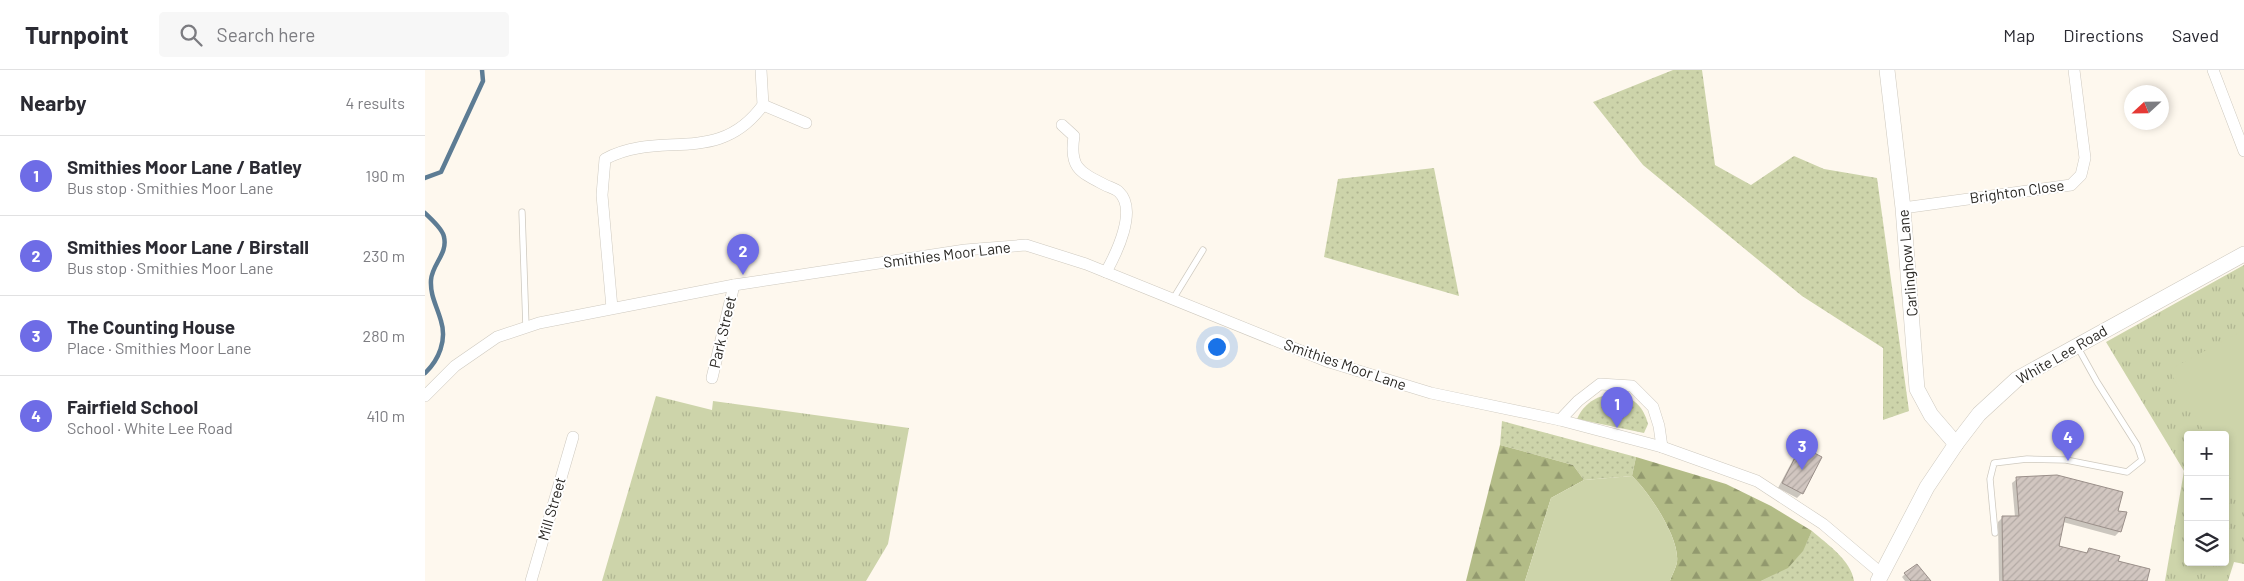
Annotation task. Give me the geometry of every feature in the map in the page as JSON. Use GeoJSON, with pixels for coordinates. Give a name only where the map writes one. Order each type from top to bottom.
{"type":"FeatureCollection","features":[{"type":"Feature","properties":{"kind":"main road","name":"Carlinghow Lane"},"geometry":{"type":"LineString","coordinates":[[1887,70],[1903,208],[1917,389],[1931,415],[1956,444]]}},
{"type":"Feature","properties":{"kind":"main road","name":"White Lee Road"},"geometry":{"type":"LineString","coordinates":[[1883,579],[1927,487],[1979,414],[2017,379],[2076,344],[2244,254]]}},
{"type":"Feature","properties":{"kind":"street"},"geometry":{"type":"LineString","coordinates":[[612,308],[602,195],[605,159],[629,149],[708,143],[729,135],[754,118],[763,105],[761,70]]}},
{"type":"Feature","properties":{"kind":"street","name":"Brighton Close"},"geometry":{"type":"LineString","coordinates":[[1903,208],[2071,185],[2081,175],[2085,158],[2074,70]]}},
{"type":"Feature","properties":{"kind":"street"},"geometry":{"type":"LineString","coordinates":[[2213,70],[2244,150]]}},
{"type":"Feature","properties":{"kind":"street"},"geometry":{"type":"LineString","coordinates":[[763,105],[806,123]]}},
{"type":"Feature","properties":{"kind":"street"},"geometry":{"type":"LineString","coordinates":[[1062,125],[1074,136],[1072,148],[1073,161],[1082,173],[1119,192],[1126,203],[1124,231],[1117,252],[1106,272]]}},
{"type":"Feature","properties":{"kind":"street","name":"Smithies Moor Lane"},"geometry":{"type":"LineString","coordinates":[[425,396],[455,366],[497,337],[526,327],[612,308],[734,285],[965,250],[1026,245],[1106,272],[1326,361],[1431,393],[1559,420],[1662,447],[1757,481],[1823,524],[1883,579]]}},
{"type":"Feature","properties":{"kind":"street","name":"Park Street"},"geometry":{"type":"LineString","coordinates":[[713,378],[734,285]]}},
{"type":"Feature","properties":{"kind":"street"},"geometry":{"type":"LineString","coordinates":[[1559,420],[1578,401],[1600,384],[1631,386],[1653,406],[1659,426],[1662,447]]}},
{"type":"Feature","properties":{"kind":"street","name":"Mill Street"},"geometry":{"type":"LineString","coordinates":[[531,581],[573,436]]}},
{"type":"Feature","properties":{"kind":"lane"},"geometry":{"type":"LineString","coordinates":[[522,212],[526,327]]}},
{"type":"Feature","properties":{"kind":"lane"},"geometry":{"type":"LineString","coordinates":[[1173,299],[1203,250]]}},
{"type":"Feature","properties":{"kind":"lane"},"geometry":{"type":"LineString","coordinates":[[1995,533],[1990,479],[1993,463],[2027,459],[2066,460],[2127,472],[2142,460],[2137,444],[2097,382],[2076,344]]}},
{"type":"Feature","properties":{"kind":"green space"},"geometry":{"type":"Polygon","coordinates":[[[1673,70],[1702,70],[1715,165],[1751,185],[1794,156],[1824,169],[1877,178],[1909,411],[1883,420],[1883,348],[1802,296],[1643,165],[1593,102],[1673,70]]]}},
{"type":"Feature","properties":{"kind":"green space"},"geometry":{"type":"Polygon","coordinates":[[[1434,168],[1459,296],[1324,257],[1338,179],[1434,168]]]}},
{"type":"Feature","properties":{"kind":"green space"},"geometry":{"type":"Polygon","coordinates":[[[2244,265],[2244,564],[2234,562],[2228,581],[2165,581],[2184,471],[2106,342],[2244,265]]]}},
{"type":"Feature","properties":{"kind":"green space"},"geometry":{"type":"Polygon","coordinates":[[[2244,330],[2244,502],[2229,476],[2229,431],[2204,431],[2169,370],[2244,330]]]}},
{"type":"Feature","properties":{"kind":"green space"},"geometry":{"type":"Polygon","coordinates":[[[1619,393],[1641,408],[1648,424],[1644,433],[1577,419],[1584,408],[1593,400],[1605,395],[1619,393]]]}},
{"type":"Feature","properties":{"kind":"green space"},"geometry":{"type":"Polygon","coordinates":[[[656,396],[712,410],[713,401],[909,428],[888,544],[866,581],[602,581],[656,396]]]}},
{"type":"Feature","properties":{"kind":"green space"},"geometry":{"type":"Polygon","coordinates":[[[1502,421],[1636,457],[1632,476],[1584,480],[1573,465],[1500,445],[1502,421]]]}},
{"type":"Feature","properties":{"kind":"green space"},"geometry":{"type":"Polygon","coordinates":[[[1500,445],[1573,465],[1584,480],[1551,498],[1525,581],[1466,581],[1500,445]]]}},
{"type":"Feature","properties":{"kind":"green space"},"geometry":{"type":"Polygon","coordinates":[[[1636,457],[1726,484],[1771,506],[1812,531],[1803,551],[1788,568],[1761,581],[1670,581],[1677,562],[1674,541],[1655,504],[1632,476],[1636,457]]]}},
{"type":"Feature","properties":{"kind":"green space"},"geometry":{"type":"Polygon","coordinates":[[[1632,476],[1655,504],[1674,541],[1677,562],[1670,581],[1525,581],[1551,498],[1584,480],[1632,476]]]}},
{"type":"Feature","properties":{"kind":"green space"},"geometry":{"type":"Polygon","coordinates":[[[1812,531],[1843,559],[1852,573],[1854,581],[1761,581],[1793,562],[1812,531]]]}},
{"type":"Feature","properties":{"kind":"building"},"geometry":{"type":"Polygon","coordinates":[[[1801,446],[1822,457],[1803,494],[1782,483],[1801,446]]]}},
{"type":"Feature","properties":{"kind":"building"},"geometry":{"type":"Polygon","coordinates":[[[2057,475],[2123,492],[2118,511],[2127,512],[2121,532],[2065,517],[2059,546],[2087,553],[2089,548],[2120,556],[2118,561],[2150,569],[2147,581],[2003,581],[2002,516],[2019,516],[2016,477],[2057,475]]]}},
{"type":"Feature","properties":{"kind":"building"},"geometry":{"type":"Polygon","coordinates":[[[1917,564],[1931,581],[1911,581],[1904,573],[1917,564]]]}},
{"type":"Feature","properties":{"kind":"waterway"},"geometry":{"type":"LineString","coordinates":[[425,178],[441,172],[483,81],[482,70]]}},
{"type":"Feature","properties":{"kind":"waterway"},"geometry":{"type":"LineString","coordinates":[[425,213],[441,231],[445,243],[431,280],[433,296],[443,328],[441,349],[425,373]]}},
{"type":"Feature","properties":{"kind":"place","name":"Smithies Moor Lane / Birstall"},"geometry":{"type":"Point","coordinates":[743,275]}},
{"type":"Feature","properties":{"kind":"place","name":"Smithies Moor Lane / Batley"},"geometry":{"type":"Point","coordinates":[1617,428]}},
{"type":"Feature","properties":{"kind":"place","name":"Fairfield School"},"geometry":{"type":"Point","coordinates":[2068,461]}},
{"type":"Feature","properties":{"kind":"place","name":"The Counting House"},"geometry":{"type":"Point","coordinates":[1802,470]}}]}
